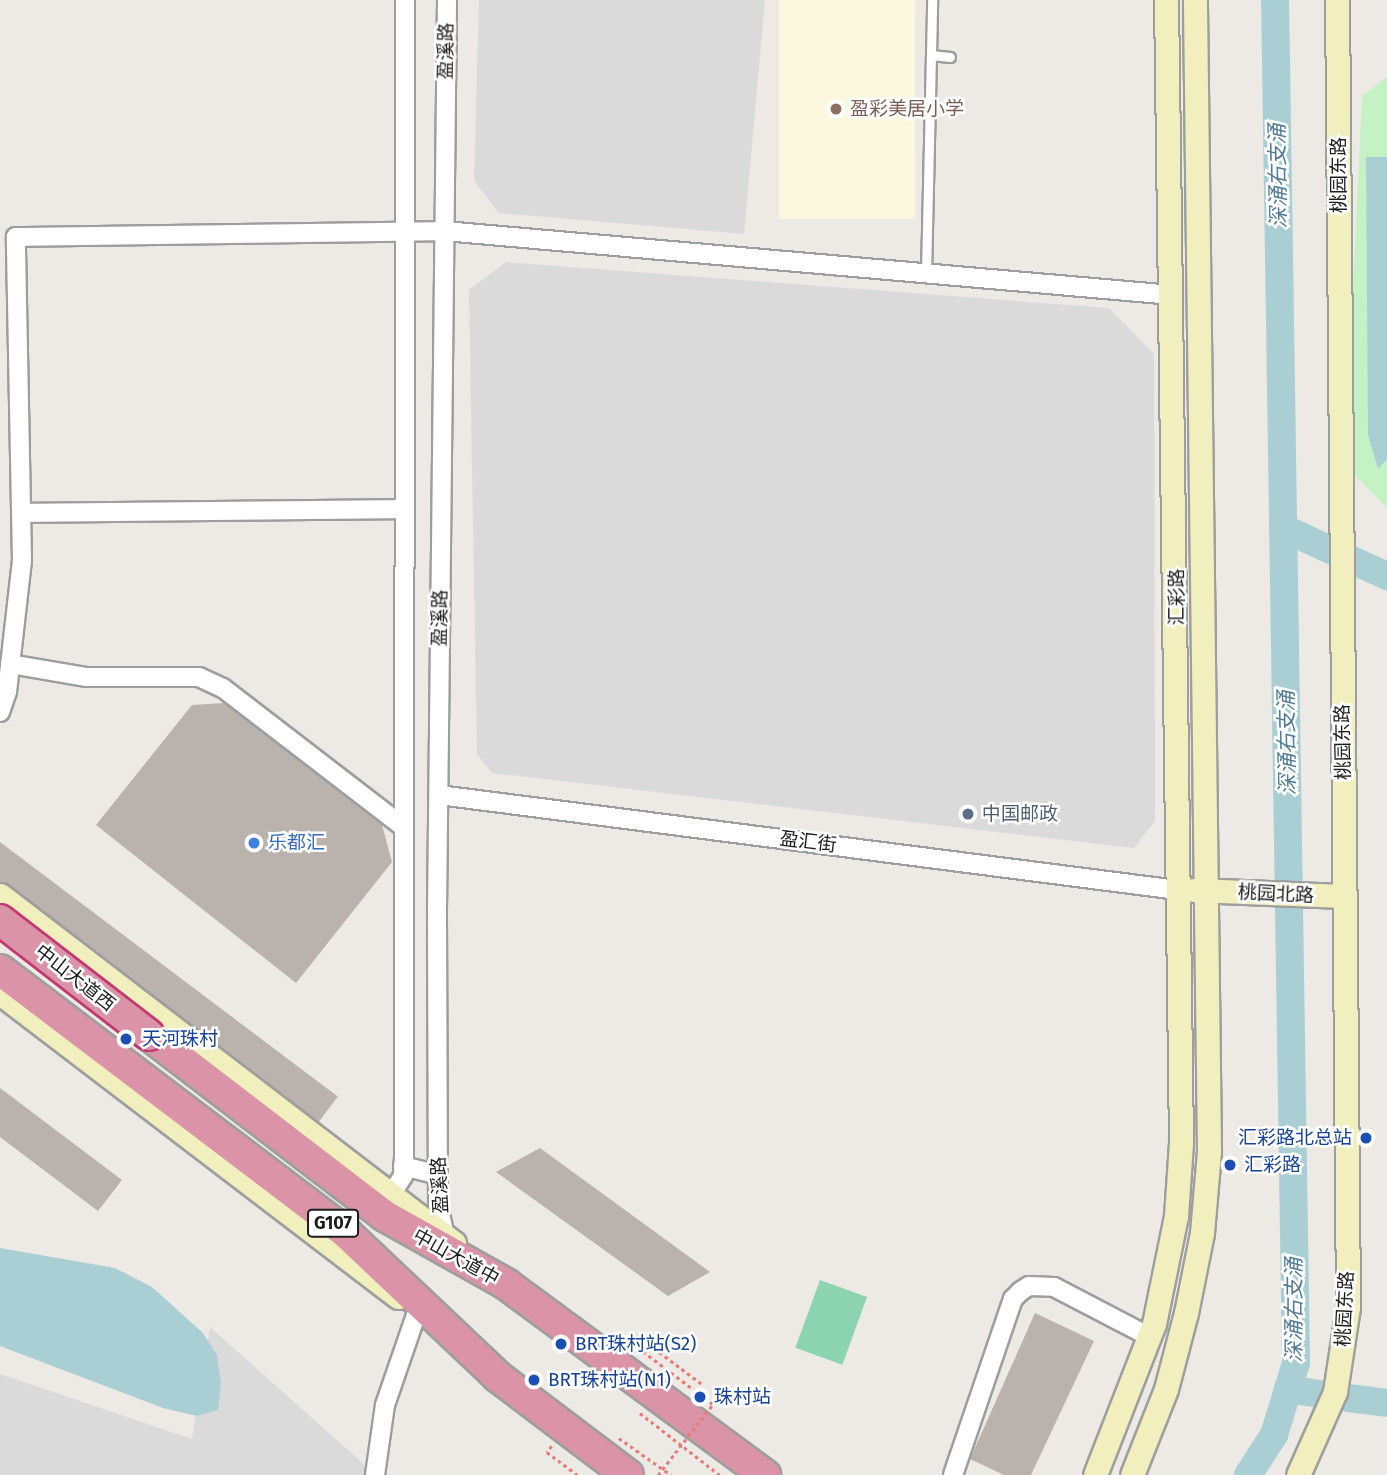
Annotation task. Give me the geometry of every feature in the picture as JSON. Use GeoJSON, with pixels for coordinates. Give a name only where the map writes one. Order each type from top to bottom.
{"type":"FeatureCollection","features":[{"type":"Feature","properties":{"kind":"highway","name":"中山大道西"},"geometry":{"type":"LineString","coordinates":[[0,920],[149,1035]]}},
{"type":"Feature","properties":{"kind":"highway","name":"中山大道西"},"geometry":{"type":"LineString","coordinates":[[0,970],[346,1233],[476,1357]]}},
{"type":"Feature","properties":{"kind":"highway","name":"中山大道中"},"geometry":{"type":"LineString","coordinates":[[149,1035],[385,1216],[506,1284],[765,1475]]}},
{"type":"Feature","properties":{"kind":"highway","name":"G107"},"geometry":{"type":"LineString","coordinates":[[476,1357],[628,1475]]}},
{"type":"Feature","properties":{"kind":"street","name":"盈溪路"},"geometry":{"type":"LineString","coordinates":[[392,1193],[403,1166],[405,0]]}},
{"type":"Feature","properties":{"kind":"street","name":"盈溪路"},"geometry":{"type":"LineString","coordinates":[[445,1236],[438,1175],[447,0]]}},
{"type":"Feature","properties":{"kind":"street","name":"汇彩路"},"geometry":{"type":"LineString","coordinates":[[1095,1475],[1150,1337],[1170,1251],[1179,1184],[1176,484],[1166,0]]}},
{"type":"Feature","properties":{"kind":"street","name":"汇彩路"},"geometry":{"type":"LineString","coordinates":[[1132,1475],[1166,1389],[1202,1233],[1210,1109],[1195,0]]}},
{"type":"Feature","properties":{"kind":"street","name":"桃园东路"},"geometry":{"type":"LineString","coordinates":[[1297,1475],[1328,1415],[1346,1328],[1337,0]]}},
{"type":"Feature","properties":{"kind":"street"},"geometry":{"type":"LineString","coordinates":[[0,712],[10,664],[22,561],[16,237],[444,231],[1173,295]]}},
{"type":"Feature","properties":{"kind":"street"},"geometry":{"type":"LineString","coordinates":[[1175,434],[1202,435]]}},
{"type":"Feature","properties":{"kind":"street"},"geometry":{"type":"LineString","coordinates":[[1176,484],[1203,484]]}},
{"type":"Feature","properties":{"kind":"street"},"geometry":{"type":"LineString","coordinates":[[22,513],[403,509]]}},
{"type":"Feature","properties":{"kind":"street"},"geometry":{"type":"LineString","coordinates":[[10,664],[87,677],[199,677],[223,688],[402,826]]}},
{"type":"Feature","properties":{"kind":"street","name":"盈汇街"},"geometry":{"type":"LineString","coordinates":[[439,795],[1178,890]]}},
{"type":"Feature","properties":{"kind":"street","name":"桃园北路"},"geometry":{"type":"LineString","coordinates":[[1178,890],[1344,896]]}},
{"type":"Feature","properties":{"kind":"street"},"geometry":{"type":"LineString","coordinates":[[0,895],[392,1193],[506,1284]]}},
{"type":"Feature","properties":{"kind":"street"},"geometry":{"type":"LineString","coordinates":[[0,926],[15,922],[42,926]]}},
{"type":"Feature","properties":{"kind":"street"},"geometry":{"type":"LineString","coordinates":[[1180,954],[1208,953]]}},
{"type":"Feature","properties":{"kind":"street"},"geometry":{"type":"LineString","coordinates":[[0,993],[476,1357]]}},
{"type":"Feature","properties":{"kind":"street"},"geometry":{"type":"LineString","coordinates":[[403,1166],[438,1175]]}},
{"type":"Feature","properties":{"kind":"street"},"geometry":{"type":"LineString","coordinates":[[953,1475],[1013,1299],[1021,1291],[1029,1286],[1054,1287],[1150,1337]]}},
{"type":"Feature","properties":{"kind":"street"},"geometry":{"type":"LineString","coordinates":[[375,1475],[385,1405],[417,1312]]}},
{"type":"Feature","properties":{"kind":"lane"},"geometry":{"type":"LineString","coordinates":[[926,274],[932,0]]}},
{"type":"Feature","properties":{"kind":"lane"},"geometry":{"type":"LineString","coordinates":[[930,55],[950,57]]}},
{"type":"Feature","properties":{"kind":"path"},"geometry":{"type":"LineString","coordinates":[[658,1475],[713,1404],[632,1343],[637,1336],[701,1384]]}},
{"type":"Feature","properties":{"kind":"path"},"geometry":{"type":"LineString","coordinates":[[635,1407],[720,1475]]}},
{"type":"Feature","properties":{"kind":"path"},"geometry":{"type":"LineString","coordinates":[[562,1453],[552,1446],[547,1451],[577,1475]]}},
{"type":"Feature","properties":{"kind":"shaded area"},"geometry":{"type":"Polygon","coordinates":[[[479,0],[765,0],[744,234],[499,213],[474,181],[479,0]]]}},
{"type":"Feature","properties":{"kind":"shaded area","name":"盈彩美居小学"},"geometry":{"type":"Polygon","coordinates":[[[779,0],[915,0],[915,219],[779,219],[779,0]]]}},
{"type":"Feature","properties":{"kind":"shaded area"},"geometry":{"type":"Polygon","coordinates":[[[506,262],[1109,308],[1154,354],[1155,821],[1134,848],[492,773],[477,754],[469,290],[506,262]]]}},
{"type":"Feature","properties":{"kind":"shaded area"},"geometry":{"type":"Polygon","coordinates":[[[210,1327],[376,1475],[0,1475],[0,1374],[192,1439],[210,1327]]]}},
{"type":"Feature","properties":{"kind":"green space"},"geometry":{"type":"Polygon","coordinates":[[[1387,77],[1387,508],[1345,465],[1362,96],[1387,77]]]}},
{"type":"Feature","properties":{"kind":"green space"},"geometry":{"type":"Polygon","coordinates":[[[820,1280],[867,1297],[842,1365],[795,1348],[820,1280]]]}},
{"type":"Feature","properties":{"kind":"water"},"geometry":{"type":"Polygon","coordinates":[[[1366,157],[1387,157],[1387,459],[1378,469],[1368,435],[1366,157]]]}},
{"type":"Feature","properties":{"kind":"water"},"geometry":{"type":"Polygon","coordinates":[[[0,1248],[115,1268],[152,1287],[203,1333],[217,1355],[221,1383],[218,1410],[197,1416],[163,1408],[0,1346],[0,1248]]]}},
{"type":"Feature","properties":{"kind":"building","name":"乐都汇"},"geometry":{"type":"Polygon","coordinates":[[[224,703],[382,825],[392,862],[296,983],[96,825],[192,705],[224,703]]]}},
{"type":"Feature","properties":{"kind":"building"},"geometry":{"type":"Polygon","coordinates":[[[0,842],[338,1097],[314,1128],[0,891],[0,842]]]}},
{"type":"Feature","properties":{"kind":"building"},"geometry":{"type":"Polygon","coordinates":[[[0,1088],[122,1180],[98,1211],[0,1137],[0,1088]]]}},
{"type":"Feature","properties":{"kind":"building"},"geometry":{"type":"Polygon","coordinates":[[[540,1148],[710,1272],[668,1296],[496,1172],[540,1148]]]}},
{"type":"Feature","properties":{"kind":"building"},"geometry":{"type":"Polygon","coordinates":[[[1035,1313],[1094,1341],[1031,1475],[1004,1475],[970,1459],[1035,1313]]]}},
{"type":"Feature","properties":{"kind":"waterway","name":"深涌右支涌"},"geometry":{"type":"LineString","coordinates":[[1248,1475],[1274,1435],[1296,1363],[1275,0]]}},
{"type":"Feature","properties":{"kind":"waterway"},"geometry":{"type":"LineString","coordinates":[[1283,528],[1387,576]]}},
{"type":"Feature","properties":{"kind":"waterway"},"geometry":{"type":"LineString","coordinates":[[1288,1389],[1320,1394]]}},
{"type":"Feature","properties":{"kind":"waterway"},"geometry":{"type":"LineString","coordinates":[[1348,1398],[1387,1403]]}},
{"type":"Feature","properties":{"kind":"place","name":"盈彩美居小学"},"geometry":{"type":"Point","coordinates":[836,109]}},
{"type":"Feature","properties":{"kind":"place","name":"中国邮政"},"geometry":{"type":"Point","coordinates":[968,814]}},
{"type":"Feature","properties":{"kind":"place","name":"乐都汇"},"geometry":{"type":"Point","coordinates":[254,843]}},
{"type":"Feature","properties":{"kind":"place","name":"天河珠村"},"geometry":{"type":"Point","coordinates":[126,1039]}},
{"type":"Feature","properties":{"kind":"place","name":"汇彩路北总站"},"geometry":{"type":"Point","coordinates":[1366,1138]}},
{"type":"Feature","properties":{"kind":"place","name":"汇彩路"},"geometry":{"type":"Point","coordinates":[1230,1165]}},
{"type":"Feature","properties":{"kind":"place","name":"BRT珠村站(S2)"},"geometry":{"type":"Point","coordinates":[561,1344]}},
{"type":"Feature","properties":{"kind":"place","name":"BRT珠村站(N1)"},"geometry":{"type":"Point","coordinates":[534,1380]}},
{"type":"Feature","properties":{"kind":"place","name":"珠村站"},"geometry":{"type":"Point","coordinates":[700,1397]}}]}
